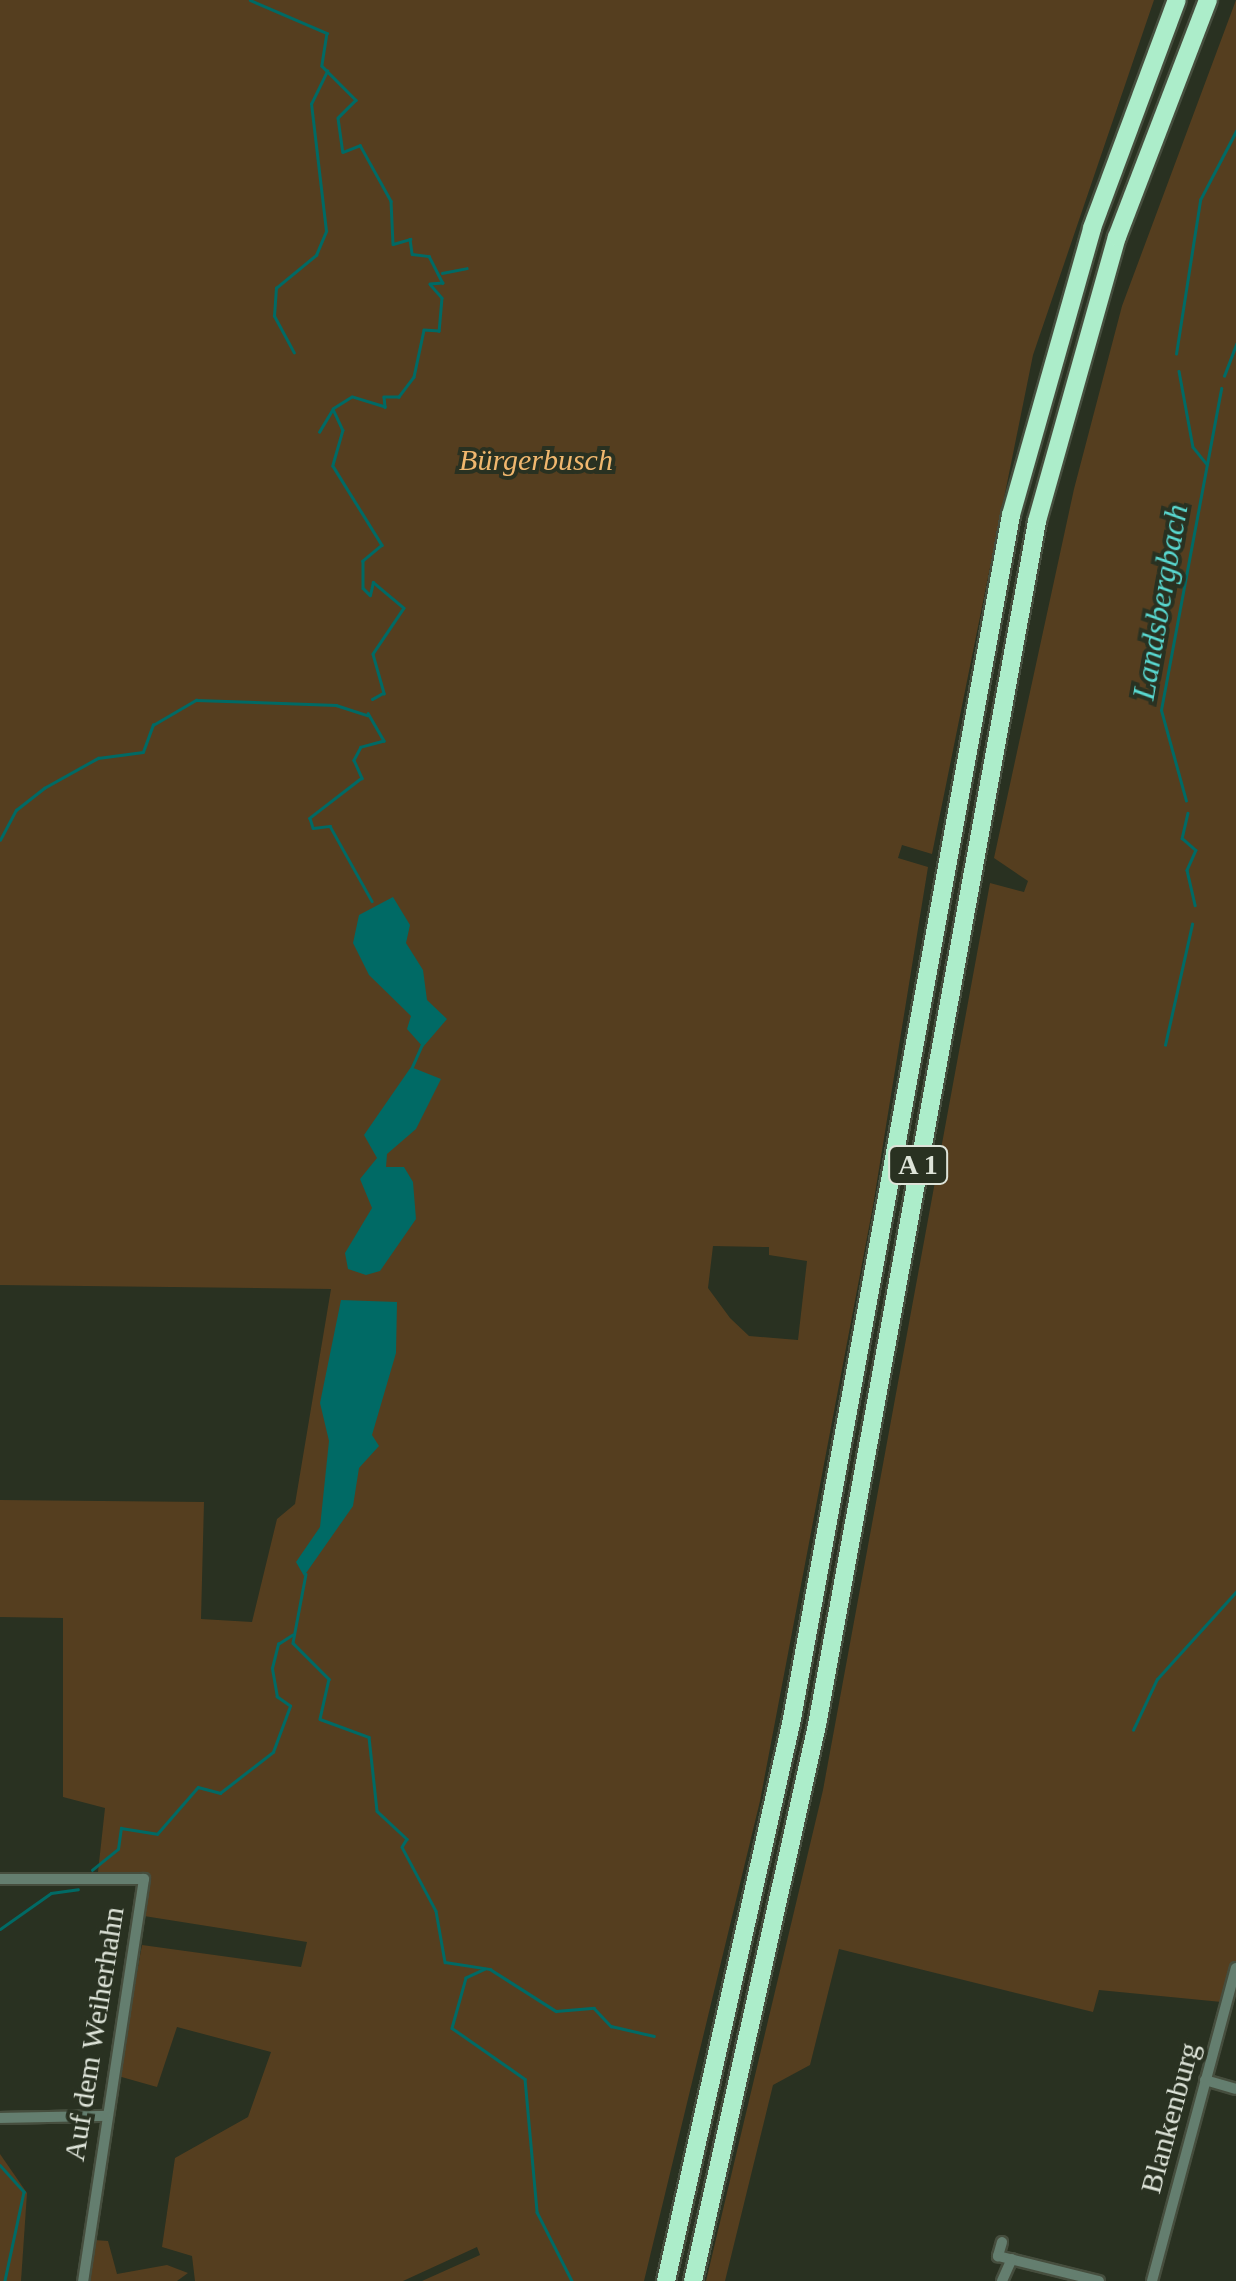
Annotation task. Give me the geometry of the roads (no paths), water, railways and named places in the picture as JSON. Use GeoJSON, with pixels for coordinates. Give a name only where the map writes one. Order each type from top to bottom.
{"type":"FeatureCollection","features":[{"type":"Feature","properties":{"kind":"highway","name":"A 1"},"geometry":{"type":"LineString","coordinates":[[666,2281],[784,1755],[1012,515],[1092,228],[1177,0]]}},
{"type":"Feature","properties":{"kind":"highway","name":"A 1"},"geometry":{"type":"LineString","coordinates":[[693,2281],[818,1725],[1037,522],[1117,236],[1208,0]]}},
{"type":"Feature","properties":{"kind":"street","name":"Auf dem Weiherhahn"},"geometry":{"type":"LineString","coordinates":[[0,1880],[144,1879],[83,2281]]}},
{"type":"Feature","properties":{"kind":"street","name":"Blankenburg"},"geometry":{"type":"LineString","coordinates":[[1152,2281],[1236,1968]]}},
{"type":"Feature","properties":{"kind":"street"},"geometry":{"type":"LineString","coordinates":[[1204,2080],[1236,2090]]}},
{"type":"Feature","properties":{"kind":"street"},"geometry":{"type":"LineString","coordinates":[[0,2118],[106,2116]]}},
{"type":"Feature","properties":{"kind":"street"},"geometry":{"type":"LineString","coordinates":[[1002,2242],[998,2256],[1099,2281]]}},
{"type":"Feature","properties":{"kind":"street"},"geometry":{"type":"LineString","coordinates":[[1002,2281],[1012,2259]]}},
{"type":"Feature","properties":{"kind":"water"},"geometry":{"type":"Polygon","coordinates":[[[393,897],[410,925],[406,943],[423,970],[427,1000],[447,1019],[423,1047],[407,1029],[411,1016],[369,975],[353,943],[359,915],[393,897]]]}},
{"type":"Feature","properties":{"kind":"water"},"geometry":{"type":"Polygon","coordinates":[[[411,1067],[441,1079],[416,1129],[387,1154],[386,1167],[404,1167],[413,1182],[416,1219],[380,1271],[366,1275],[348,1269],[345,1253],[372,1208],[360,1179],[377,1158],[364,1135],[411,1067]]]}},
{"type":"Feature","properties":{"kind":"water"},"geometry":{"type":"Polygon","coordinates":[[[341,1300],[397,1302],[396,1353],[372,1435],[379,1446],[359,1468],[353,1506],[304,1576],[296,1562],[320,1527],[329,1441],[320,1403],[341,1300]]]}},
{"type":"Feature","properties":{"kind":"waterway"},"geometry":{"type":"LineString","coordinates":[[250,0],[327,33],[322,66],[356,100],[338,118],[343,152],[360,145],[391,201],[393,244],[410,239],[412,254],[429,256],[443,283],[430,284],[442,298],[439,331],[424,330],[414,377],[399,397],[384,397],[385,407],[352,397],[333,409],[343,430],[333,466],[382,545],[363,561],[363,588],[370,595],[373,582],[404,608],[373,654],[384,693],[373,699]]}},
{"type":"Feature","properties":{"kind":"waterway"},"geometry":{"type":"LineString","coordinates":[[294,353],[274,316],[276,288],[316,255],[326,231],[311,104],[327,71]]}},
{"type":"Feature","properties":{"kind":"waterway","name":"Landsbergbach"},"geometry":{"type":"LineString","coordinates":[[1176,354],[1200,200],[1236,131]]}},
{"type":"Feature","properties":{"kind":"waterway"},"geometry":{"type":"LineString","coordinates":[[442,273],[467,268]]}},
{"type":"Feature","properties":{"kind":"waterway","name":"Landsbergbach"},"geometry":{"type":"LineString","coordinates":[[1224,376],[1236,344]]}},
{"type":"Feature","properties":{"kind":"waterway","name":"Landsbergbach"},"geometry":{"type":"LineString","coordinates":[[1179,371],[1193,447],[1207,464]]}},
{"type":"Feature","properties":{"kind":"waterway","name":"Landsbergbach"},"geometry":{"type":"LineString","coordinates":[[1186,801],[1161,710],[1221,389]]}},
{"type":"Feature","properties":{"kind":"waterway"},"geometry":{"type":"LineString","coordinates":[[319,432],[333,409]]}},
{"type":"Feature","properties":{"kind":"waterway"},"geometry":{"type":"LineString","coordinates":[[0,840],[16,810],[44,788],[98,758],[143,752],[153,725],[196,700],[336,705],[367,715]]}},
{"type":"Feature","properties":{"kind":"waterway"},"geometry":{"type":"LineString","coordinates":[[368,713],[384,741],[361,747],[354,760],[362,778],[310,818],[313,828],[330,826],[372,901]]}},
{"type":"Feature","properties":{"kind":"waterway","name":"Landsbergbach"},"geometry":{"type":"LineString","coordinates":[[1188,813],[1182,838],[1196,850],[1187,870],[1195,905]]}},
{"type":"Feature","properties":{"kind":"waterway","name":"Landsbergbach"},"geometry":{"type":"LineString","coordinates":[[1165,1045],[1192,924]]}},
{"type":"Feature","properties":{"kind":"waterway"},"geometry":{"type":"LineString","coordinates":[[412,1067],[422,1045]]}},
{"type":"Feature","properties":{"kind":"waterway"},"geometry":{"type":"LineString","coordinates":[[306,1574],[293,1643],[329,1679],[320,1719],[369,1737],[377,1811],[407,1839],[402,1847],[436,1911],[445,1962],[490,1969],[556,2011],[594,2008],[611,2026],[654,2036]]}},
{"type":"Feature","properties":{"kind":"waterway"},"geometry":{"type":"LineString","coordinates":[[1133,1730],[1157,1679],[1236,1592]]}},
{"type":"Feature","properties":{"kind":"waterway"},"geometry":{"type":"LineString","coordinates":[[92,1870],[118,1849],[121,1828],[157,1834],[198,1787],[220,1793],[273,1752],[290,1706],[277,1697],[272,1668],[278,1644],[292,1635]]}},
{"type":"Feature","properties":{"kind":"waterway"},"geometry":{"type":"LineString","coordinates":[[0,1929],[51,1893],[78,1889]]}},
{"type":"Feature","properties":{"kind":"waterway"},"geometry":{"type":"LineString","coordinates":[[485,1969],[466,1978],[452,2028],[525,2079],[537,2212],[572,2281]]}},
{"type":"Feature","properties":{"kind":"waterway"},"geometry":{"type":"LineString","coordinates":[[0,2165],[24,2192],[5,2281]]}},
{"type":"Feature","properties":{"kind":"park label","name":"Bürgerbusch"},"geometry":{"type":"Point","coordinates":[536,460]}}]}
